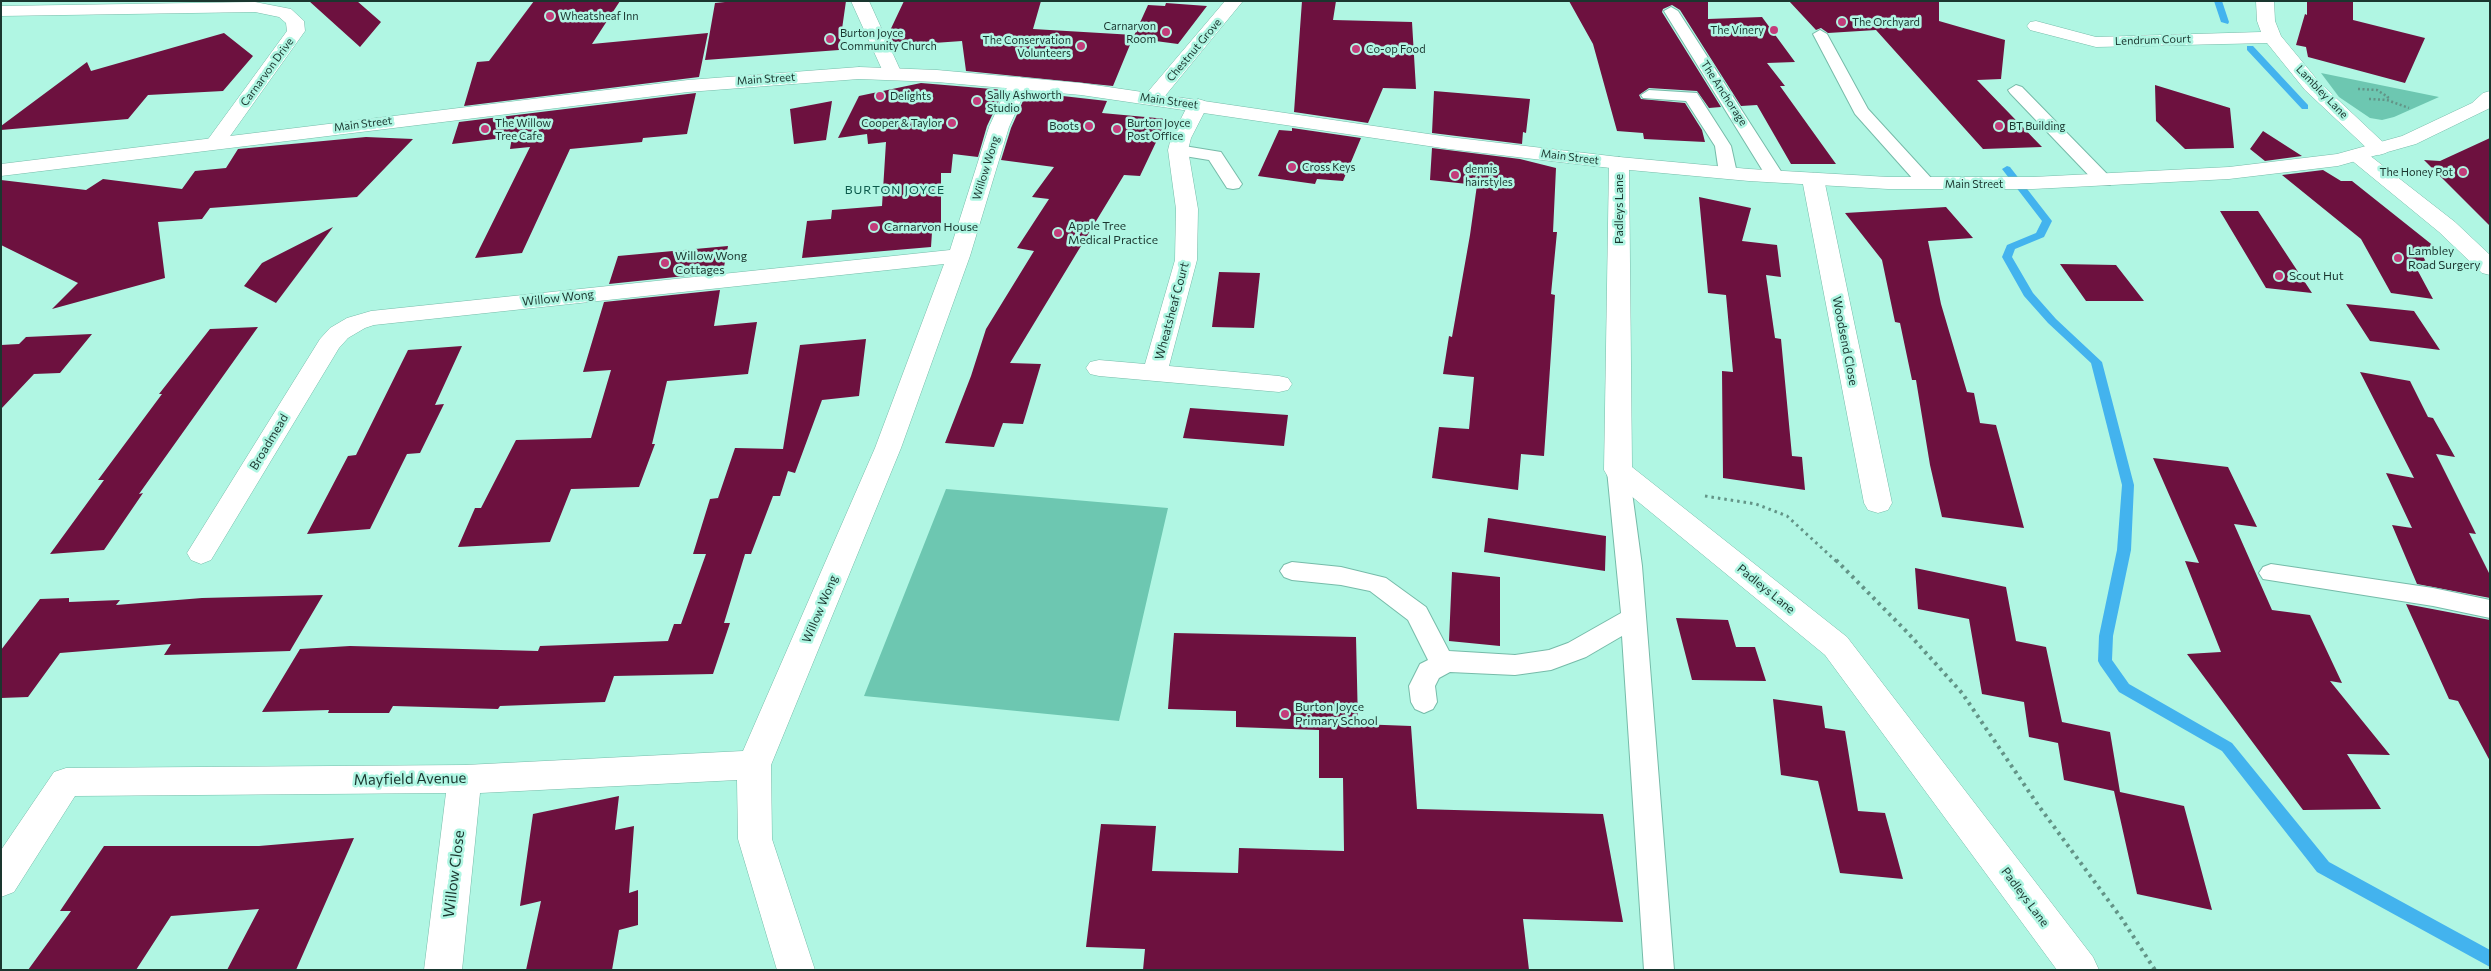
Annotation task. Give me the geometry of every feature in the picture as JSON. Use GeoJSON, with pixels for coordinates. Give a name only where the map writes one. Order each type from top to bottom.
{"type":"FeatureCollection","features":[{"type":"Feature","properties":{"kind":"street"},"geometry":{"type":"LineString","coordinates":[[860,1],[893,74]]}},
{"type":"Feature","properties":{"kind":"street","name":"Chestnut Grove"},"geometry":{"type":"LineString","coordinates":[[1153,98],[1234,1]]}},
{"type":"Feature","properties":{"kind":"street","name":"Lambley Lane"},"geometry":{"type":"LineString","coordinates":[[2265,1],[2266,21],[2272,37],[2312,86],[2379,150]]}},
{"type":"Feature","properties":{"kind":"street","name":"Carnarvon Drive"},"geometry":{"type":"LineString","coordinates":[[2,11],[255,7],[285,13],[295,21],[296,30],[216,142]]}},
{"type":"Feature","properties":{"kind":"street","name":"Lendrum Court"},"geometry":{"type":"LineString","coordinates":[[2036,26],[2096,42],[2272,37]]}},
{"type":"Feature","properties":{"kind":"street","name":"Main Street"},"geometry":{"type":"LineString","coordinates":[[1,170],[216,142],[735,81],[838,74],[893,74],[1019,83],[1153,98],[1449,143],[1619,163],[1728,173],[1927,184],[2104,181],[2229,173],[2347,158],[2409,140],[2439,127],[2479,107],[2490,96]]}},
{"type":"Feature","properties":{"kind":"street","name":"Willow Wong"},"geometry":{"type":"LineString","coordinates":[[796,970],[755,838],[754,765],[888,448],[960,256],[998,127],[1019,83]]}},
{"type":"Feature","properties":{"kind":"street","name":"Wheatsheaf Court"},"geometry":{"type":"LineString","coordinates":[[1155,372],[1186,260],[1187,209],[1178,150],[1181,138],[1198,105]]}},
{"type":"Feature","properties":{"kind":"street"},"geometry":{"type":"LineString","coordinates":[[2347,158],[2446,227],[2490,268]]}},
{"type":"Feature","properties":{"kind":"street","name":"Padleys Lane"},"geometry":{"type":"LineString","coordinates":[[1619,163],[1618,470],[1836,646],[2080,970]]}},
{"type":"Feature","properties":{"kind":"street","name":"Woodsend Close"},"geometry":{"type":"LineString","coordinates":[[1813,179],[1878,503]]}},
{"type":"Feature","properties":{"kind":"street","name":"Willow Wong"},"geometry":{"type":"LineString","coordinates":[[339,333],[371,318],[960,256]]}},
{"type":"Feature","properties":{"kind":"street","name":"Broadmead"},"geometry":{"type":"LineString","coordinates":[[201,554],[329,344],[339,333]]}},
{"type":"Feature","properties":{"kind":"street","name":"Wheatsheaf Court"},"geometry":{"type":"LineString","coordinates":[[1099,368],[1279,384]]}},
{"type":"Feature","properties":{"kind":"street","name":"Mayfield Avenue"},"geometry":{"type":"LineString","coordinates":[[1,881],[66,782],[465,779],[754,765]]}},
{"type":"Feature","properties":{"kind":"street","name":"Willow Close"},"geometry":{"type":"LineString","coordinates":[[443,970],[465,779]]}},
{"type":"Feature","properties":{"kind":"lane","name":"The Anchorage"},"geometry":{"type":"LineString","coordinates":[[1671,11],[1775,176]]}},
{"type":"Feature","properties":{"kind":"lane"},"geometry":{"type":"LineString","coordinates":[[1820,34],[1861,111],[1927,184]]}},
{"type":"Feature","properties":{"kind":"lane"},"geometry":{"type":"LineString","coordinates":[[2016,90],[2104,181]]}},
{"type":"Feature","properties":{"kind":"lane"},"geometry":{"type":"LineString","coordinates":[[1649,95],[1691,96],[1723,146],[1728,173]]}},
{"type":"Feature","properties":{"kind":"lane"},"geometry":{"type":"LineString","coordinates":[[1178,150],[1215,156],[1233,184]]}},
{"type":"Feature","properties":{"kind":"lane"},"geometry":{"type":"LineString","coordinates":[[1618,470],[1634,617],[1659,970]]}},
{"type":"Feature","properties":{"kind":"lane"},"geometry":{"type":"LineString","coordinates":[[1292,571],[1341,576],[1377,584],[1417,614],[1443,664]]}},
{"type":"Feature","properties":{"kind":"lane"},"geometry":{"type":"LineString","coordinates":[[2271,573],[2433,597],[2490,609]]}},
{"type":"Feature","properties":{"kind":"lane"},"geometry":{"type":"LineString","coordinates":[[1424,702],[1422,686],[1429,672],[1448,661],[1515,666],[1551,660],[1577,650],[1634,617]]}},
{"type":"Feature","properties":{"kind":"path"},"geometry":{"type":"LineString","coordinates":[[2357,93],[2356,90],[2368,88],[2384,93],[2388,97],[2386,100],[2380,101],[2363,97]]}},
{"type":"Feature","properties":{"kind":"path"},"geometry":{"type":"LineString","coordinates":[[1702,494],[1710,498],[1756,504],[1787,516],[1853,576],[1908,633],[1962,693],[2038,805],[2122,919],[2155,970]]}},
{"type":"Feature","properties":{"kind":"green space"},"geometry":{"type":"Polygon","coordinates":[[[2321,73],[2439,97],[2394,117],[2382,120],[2370,118],[2339,97],[2321,73]]]}},
{"type":"Feature","properties":{"kind":"green space"},"geometry":{"type":"Polygon","coordinates":[[[946,489],[1168,508],[1119,721],[864,696],[946,489]]]}},
{"type":"Feature","properties":{"kind":"building"},"geometry":{"type":"Polygon","coordinates":[[[309,1],[357,1],[381,22],[360,47],[309,1]]]}},
{"type":"Feature","properties":{"kind":"building"},"geometry":{"type":"Polygon","coordinates":[[[534,1],[620,1],[592,44],[708,33],[699,77],[464,106],[477,62],[489,61],[534,1]]]}},
{"type":"Feature","properties":{"kind":"building"},"geometry":{"type":"Polygon","coordinates":[[[735,1],[846,1],[839,50],[705,60],[715,3],[735,1]]]}},
{"type":"Feature","properties":{"kind":"building"},"geometry":{"type":"Polygon","coordinates":[[[904,1],[1041,1],[1033,29],[1134,35],[1113,86],[966,71],[962,41],[891,46],[887,37],[904,1]]]}},
{"type":"Feature","properties":{"kind":"building","name":"Co-op Food"},"geometry":{"type":"Polygon","coordinates":[[[1302,1],[1336,1],[1333,20],[1412,22],[1416,89],[1383,88],[1368,123],[1294,112],[1302,1]]]}},
{"type":"Feature","properties":{"kind":"building"},"geometry":{"type":"Polygon","coordinates":[[[1569,1],[1708,1],[1708,19],[1762,17],[1795,62],[1767,63],[1785,86],[1780,86],[1836,164],[1791,164],[1757,105],[1741,106],[1680,10],[1672,5],[1663,9],[1662,12],[1721,107],[1709,108],[1697,91],[1649,88],[1639,95],[1641,99],[1685,103],[1702,130],[1705,142],[1644,139],[1643,133],[1617,131],[1593,44],[1569,1]]]}},
{"type":"Feature","properties":{"kind":"building"},"geometry":{"type":"Polygon","coordinates":[[[1789,1],[1939,1],[1939,21],[2005,40],[2001,79],[1977,80],[2042,147],[1983,149],[1876,30],[1828,33],[1821,28],[1816,30],[1789,1]]]}},
{"type":"Feature","properties":{"kind":"building"},"geometry":{"type":"Polygon","coordinates":[[[2307,1],[2353,1],[2353,20],[2425,38],[2405,83],[2308,57],[2306,47],[2296,45],[2305,14],[2307,15],[2307,1]]]}},
{"type":"Feature","properties":{"kind":"building"},"geometry":{"type":"Polygon","coordinates":[[[1166,3],[1207,6],[1178,44],[1133,38],[1148,5],[1165,6],[1166,3]]]}},
{"type":"Feature","properties":{"kind":"building"},"geometry":{"type":"Polygon","coordinates":[[[224,33],[253,56],[223,91],[148,95],[128,119],[1,130],[1,126],[87,62],[91,71],[224,33]]]}},
{"type":"Feature","properties":{"kind":"building"},"geometry":{"type":"Polygon","coordinates":[[[921,83],[1004,90],[987,126],[978,157],[953,154],[951,173],[941,173],[941,232],[932,232],[931,247],[802,258],[807,221],[831,219],[832,210],[882,206],[886,142],[868,144],[867,134],[838,138],[859,96],[921,83]]]}},
{"type":"Feature","properties":{"kind":"building"},"geometry":{"type":"Polygon","coordinates":[[[2155,85],[2230,108],[2234,148],[2185,149],[2156,121],[2155,85]]]}},
{"type":"Feature","properties":{"kind":"building"},"geometry":{"type":"Polygon","coordinates":[[[1434,91],[1530,99],[1526,133],[1523,132],[1522,144],[1432,133],[1434,91]]]}},
{"type":"Feature","properties":{"kind":"building"},"geometry":{"type":"Polygon","coordinates":[[[1027,92],[1107,101],[1102,113],[1167,119],[1140,176],[1124,175],[1010,363],[1041,364],[1023,424],[1003,423],[994,447],[945,443],[971,376],[986,329],[1034,251],[1017,248],[1049,199],[1032,197],[1054,167],[1001,160],[1011,128],[1027,92]]]}},
{"type":"Feature","properties":{"kind":"building"},"geometry":{"type":"Polygon","coordinates":[[[696,93],[687,134],[643,138],[642,142],[570,149],[522,253],[475,258],[530,147],[510,149],[512,137],[452,144],[459,122],[696,93]]]}},
{"type":"Feature","properties":{"kind":"building"},"geometry":{"type":"Polygon","coordinates":[[[832,101],[826,140],[794,144],[790,109],[832,101]]]}},
{"type":"Feature","properties":{"kind":"building","name":"Cross Keys"},"geometry":{"type":"Polygon","coordinates":[[[1292,128],[1361,138],[1343,181],[1317,179],[1315,184],[1258,176],[1279,130],[1292,131],[1292,128]]]}},
{"type":"Feature","properties":{"kind":"building"},"geometry":{"type":"Polygon","coordinates":[[[2263,131],[2302,156],[2265,161],[2250,149],[2263,131]]]}},
{"type":"Feature","properties":{"kind":"building"},"geometry":{"type":"Polygon","coordinates":[[[366,137],[413,139],[357,197],[210,208],[202,219],[158,222],[165,278],[52,309],[78,283],[1,245],[1,180],[86,190],[103,179],[182,189],[195,171],[226,168],[238,149],[366,137]]]}},
{"type":"Feature","properties":{"kind":"building"},"geometry":{"type":"Polygon","coordinates":[[[2490,138],[2490,226],[2424,160],[2440,161],[2490,138]]]}},
{"type":"Feature","properties":{"kind":"building"},"geometry":{"type":"Polygon","coordinates":[[[1432,148],[1520,159],[1556,168],[1553,232],[1557,232],[1551,294],[1555,295],[1544,456],[1521,454],[1518,490],[1432,478],[1439,427],[1469,429],[1474,377],[1443,374],[1449,336],[1452,337],[1477,185],[1430,180],[1432,148]]]}},
{"type":"Feature","properties":{"kind":"building"},"geometry":{"type":"Polygon","coordinates":[[[2323,170],[2341,181],[2352,181],[2445,255],[2421,252],[2426,262],[2412,260],[2433,299],[2391,293],[2361,239],[2282,175],[2323,170]]]}},
{"type":"Feature","properties":{"kind":"building"},"geometry":{"type":"Polygon","coordinates":[[[1699,197],[1751,208],[1742,241],[1777,245],[1781,277],[1766,275],[1775,338],[1781,339],[1792,456],[1802,457],[1805,490],[1723,478],[1722,371],[1733,372],[1726,295],[1708,293],[1699,197]]]}},
{"type":"Feature","properties":{"kind":"building"},"geometry":{"type":"Polygon","coordinates":[[[1946,207],[1973,238],[1928,241],[1941,304],[1967,392],[1974,393],[1980,423],[1996,425],[2024,528],[1942,517],[1930,465],[1916,380],[1912,380],[1900,323],[1895,322],[1882,260],[1845,213],[1946,207]]]}},
{"type":"Feature","properties":{"kind":"building"},"geometry":{"type":"Polygon","coordinates":[[[2220,211],[2258,211],[2312,293],[2266,288],[2220,211]]]}},
{"type":"Feature","properties":{"kind":"building"},"geometry":{"type":"Polygon","coordinates":[[[333,227],[276,303],[244,286],[262,263],[333,227]]]}},
{"type":"Feature","properties":{"kind":"building","name":"Willow Wong Cottages"},"geometry":{"type":"Polygon","coordinates":[[[728,246],[723,272],[609,284],[618,256],[728,246]]]}},
{"type":"Feature","properties":{"kind":"building"},"geometry":{"type":"Polygon","coordinates":[[[2060,264],[2116,265],[2144,301],[2086,301],[2060,264]]]}},
{"type":"Feature","properties":{"kind":"building"},"geometry":{"type":"Polygon","coordinates":[[[1219,272],[1260,273],[1254,328],[1212,327],[1219,272]]]}},
{"type":"Feature","properties":{"kind":"building"},"geometry":{"type":"Polygon","coordinates":[[[720,290],[714,326],[757,322],[748,374],[667,381],[652,444],[655,444],[639,487],[571,489],[550,542],[458,547],[475,508],[481,508],[516,440],[591,438],[611,370],[583,372],[604,302],[720,290]]]}},
{"type":"Feature","properties":{"kind":"building"},"geometry":{"type":"Polygon","coordinates":[[[2346,304],[2414,311],[2440,350],[2370,341],[2346,304]]]}},
{"type":"Feature","properties":{"kind":"building"},"geometry":{"type":"Polygon","coordinates":[[[258,327],[139,494],[143,493],[104,550],[50,554],[104,480],[98,480],[162,394],[159,394],[210,329],[258,327]]]}},
{"type":"Feature","properties":{"kind":"building"},"geometry":{"type":"Polygon","coordinates":[[[92,334],[60,373],[34,374],[1,409],[1,345],[19,344],[26,337],[92,334]]]}},
{"type":"Feature","properties":{"kind":"building"},"geometry":{"type":"Polygon","coordinates":[[[866,339],[859,396],[822,400],[795,473],[788,471],[780,496],[773,496],[751,554],[745,554],[724,623],[730,623],[713,674],[614,676],[605,702],[500,706],[498,709],[393,706],[389,713],[328,713],[329,710],[262,712],[300,649],[350,646],[538,651],[540,646],[668,641],[674,624],[681,624],[706,554],[693,554],[710,499],[718,498],[735,448],[783,449],[800,345],[866,339]]]}},
{"type":"Feature","properties":{"kind":"building"},"geometry":{"type":"Polygon","coordinates":[[[462,346],[435,405],[444,404],[420,453],[407,454],[370,529],[307,534],[348,456],[356,455],[408,350],[462,346]]]}},
{"type":"Feature","properties":{"kind":"building"},"geometry":{"type":"Polygon","coordinates":[[[2360,372],[2410,381],[2428,417],[2433,418],[2455,457],[2436,454],[2476,534],[2469,533],[2490,575],[2490,598],[2417,584],[2392,525],[2412,528],[2386,473],[2414,478],[2360,372]]]}},
{"type":"Feature","properties":{"kind":"building"},"geometry":{"type":"Polygon","coordinates":[[[1190,408],[1288,415],[1284,446],[1183,438],[1190,408]]]}},
{"type":"Feature","properties":{"kind":"building"},"geometry":{"type":"Polygon","coordinates":[[[2153,458],[2228,467],[2257,527],[2234,524],[2272,610],[2310,615],[2342,683],[2330,681],[2390,755],[2347,754],[2381,809],[2303,810],[2187,654],[2221,652],[2185,561],[2199,563],[2153,458]]]}},
{"type":"Feature","properties":{"kind":"building"},"geometry":{"type":"Polygon","coordinates":[[[1488,518],[1606,536],[1605,571],[1484,552],[1488,518]]]}},
{"type":"Feature","properties":{"kind":"building"},"geometry":{"type":"Polygon","coordinates":[[[1915,568],[2006,587],[2016,641],[2046,647],[2062,722],[2110,732],[2120,792],[2184,806],[2212,910],[2137,894],[2114,791],[2064,780],[2058,743],[2029,737],[2024,702],[1982,694],[1969,619],[1918,609],[1915,568]]]}},
{"type":"Feature","properties":{"kind":"building"},"geometry":{"type":"Polygon","coordinates":[[[1452,572],[1500,577],[1500,646],[1449,641],[1452,572]]]}},
{"type":"Feature","properties":{"kind":"building"},"geometry":{"type":"Polygon","coordinates":[[[323,595],[290,651],[164,655],[171,644],[60,653],[28,697],[1,698],[1,650],[40,599],[69,598],[69,602],[120,600],[116,605],[202,598],[323,595]]]}},
{"type":"Feature","properties":{"kind":"building"},"geometry":{"type":"Polygon","coordinates":[[[2406,604],[2490,620],[2490,761],[2458,701],[2449,699],[2406,604]]]}},
{"type":"Feature","properties":{"kind":"building"},"geometry":{"type":"Polygon","coordinates":[[[1676,618],[1728,620],[1736,647],[1755,647],[1766,681],[1692,680],[1676,618]]]}},
{"type":"Feature","properties":{"kind":"building"},"geometry":{"type":"Polygon","coordinates":[[[1174,633],[1356,637],[1358,724],[1411,726],[1417,809],[1603,814],[1623,922],[1523,919],[1529,970],[1143,970],[1145,949],[1086,947],[1101,824],[1156,826],[1152,871],[1238,873],[1239,848],[1344,851],[1343,778],[1319,778],[1319,730],[1236,727],[1236,711],[1168,709],[1174,633]]]}},
{"type":"Feature","properties":{"kind":"building"},"geometry":{"type":"Polygon","coordinates":[[[1773,699],[1822,706],[1825,728],[1845,731],[1858,811],[1885,813],[1903,879],[1840,873],[1818,781],[1781,775],[1773,699]]]}},
{"type":"Feature","properties":{"kind":"building"},"geometry":{"type":"Polygon","coordinates":[[[619,796],[615,830],[634,826],[629,893],[638,890],[638,925],[619,930],[612,970],[526,970],[541,901],[520,906],[533,814],[619,796]]]}},
{"type":"Feature","properties":{"kind":"building"},"geometry":{"type":"Polygon","coordinates":[[[354,838],[296,970],[227,970],[259,909],[171,916],[136,970],[28,970],[71,911],[60,911],[104,846],[259,846],[354,838]]]}},
{"type":"Feature","properties":{"kind":"waterway"},"geometry":{"type":"LineString","coordinates":[[2218,1],[2225,22]]}},
{"type":"Feature","properties":{"kind":"waterway"},"geometry":{"type":"LineString","coordinates":[[2250,48],[2305,107]]}},
{"type":"Feature","properties":{"kind":"waterway"},"geometry":{"type":"LineString","coordinates":[[2007,169],[2047,221],[2040,235],[2011,247],[2007,257],[2028,294],[2052,321],[2096,362],[2128,485],[2124,550],[2106,636],[2105,661],[2124,688],[2227,747],[2323,867],[2490,959]]}},
{"type":"Feature","properties":{"kind":"place","name":"Wheatsheaf Inn"},"geometry":{"type":"Point","coordinates":[550,16]}},
{"type":"Feature","properties":{"kind":"place","name":"The Orchyard"},"geometry":{"type":"Point","coordinates":[1842,22]}},
{"type":"Feature","properties":{"kind":"place","name":"The Vinery"},"geometry":{"type":"Point","coordinates":[1774,30]}},
{"type":"Feature","properties":{"kind":"place","name":"Carnarvon Room"},"geometry":{"type":"Point","coordinates":[1166,32]}},
{"type":"Feature","properties":{"kind":"place","name":"Burton Joyce Community Church"},"geometry":{"type":"Point","coordinates":[830,39]}},
{"type":"Feature","properties":{"kind":"place","name":"The Conservation Volunteers"},"geometry":{"type":"Point","coordinates":[1081,46]}},
{"type":"Feature","properties":{"kind":"place","name":"Co-op Food"},"geometry":{"type":"Point","coordinates":[1356,49]}},
{"type":"Feature","properties":{"kind":"place","name":"Delights"},"geometry":{"type":"Point","coordinates":[880,96]}},
{"type":"Feature","properties":{"kind":"place","name":"Sally Ashworth Studio"},"geometry":{"type":"Point","coordinates":[977,101]}},
{"type":"Feature","properties":{"kind":"place","name":"Cooper & Taylor"},"geometry":{"type":"Point","coordinates":[952,123]}},
{"type":"Feature","properties":{"kind":"place","name":"Boots"},"geometry":{"type":"Point","coordinates":[1089,126]}},
{"type":"Feature","properties":{"kind":"place","name":"BT Building"},"geometry":{"type":"Point","coordinates":[1999,126]}},
{"type":"Feature","properties":{"kind":"place","name":"The Willow Tree Cafe"},"geometry":{"type":"Point","coordinates":[485,129]}},
{"type":"Feature","properties":{"kind":"place","name":"Burton Joyce Post Office"},"geometry":{"type":"Point","coordinates":[1117,129]}},
{"type":"Feature","properties":{"kind":"place","name":"Cross Keys"},"geometry":{"type":"Point","coordinates":[1292,167]}},
{"type":"Feature","properties":{"kind":"place","name":"The Honey Pot"},"geometry":{"type":"Point","coordinates":[2463,172]}},
{"type":"Feature","properties":{"kind":"place","name":"dennis hairstyles"},"geometry":{"type":"Point","coordinates":[1455,175]}},
{"type":"Feature","properties":{"kind":"place","name":"Carnarvon House"},"geometry":{"type":"Point","coordinates":[874,227]}},
{"type":"Feature","properties":{"kind":"place","name":"Apple Tree Medical Practice"},"geometry":{"type":"Point","coordinates":[1058,233]}},
{"type":"Feature","properties":{"kind":"place","name":"Lambley Road Surgery"},"geometry":{"type":"Point","coordinates":[2398,258]}},
{"type":"Feature","properties":{"kind":"place","name":"Willow Wong Cottages"},"geometry":{"type":"Point","coordinates":[665,263]}},
{"type":"Feature","properties":{"kind":"place","name":"Scout Hut"},"geometry":{"type":"Point","coordinates":[2279,276]}},
{"type":"Feature","properties":{"kind":"place","name":"Burton Joyce Primary School"},"geometry":{"type":"Point","coordinates":[1285,714]}},
{"type":"Feature","properties":{"kind":"district","name":"BURTON JOYCE"},"geometry":{"type":"Point","coordinates":[895,190]}}]}
